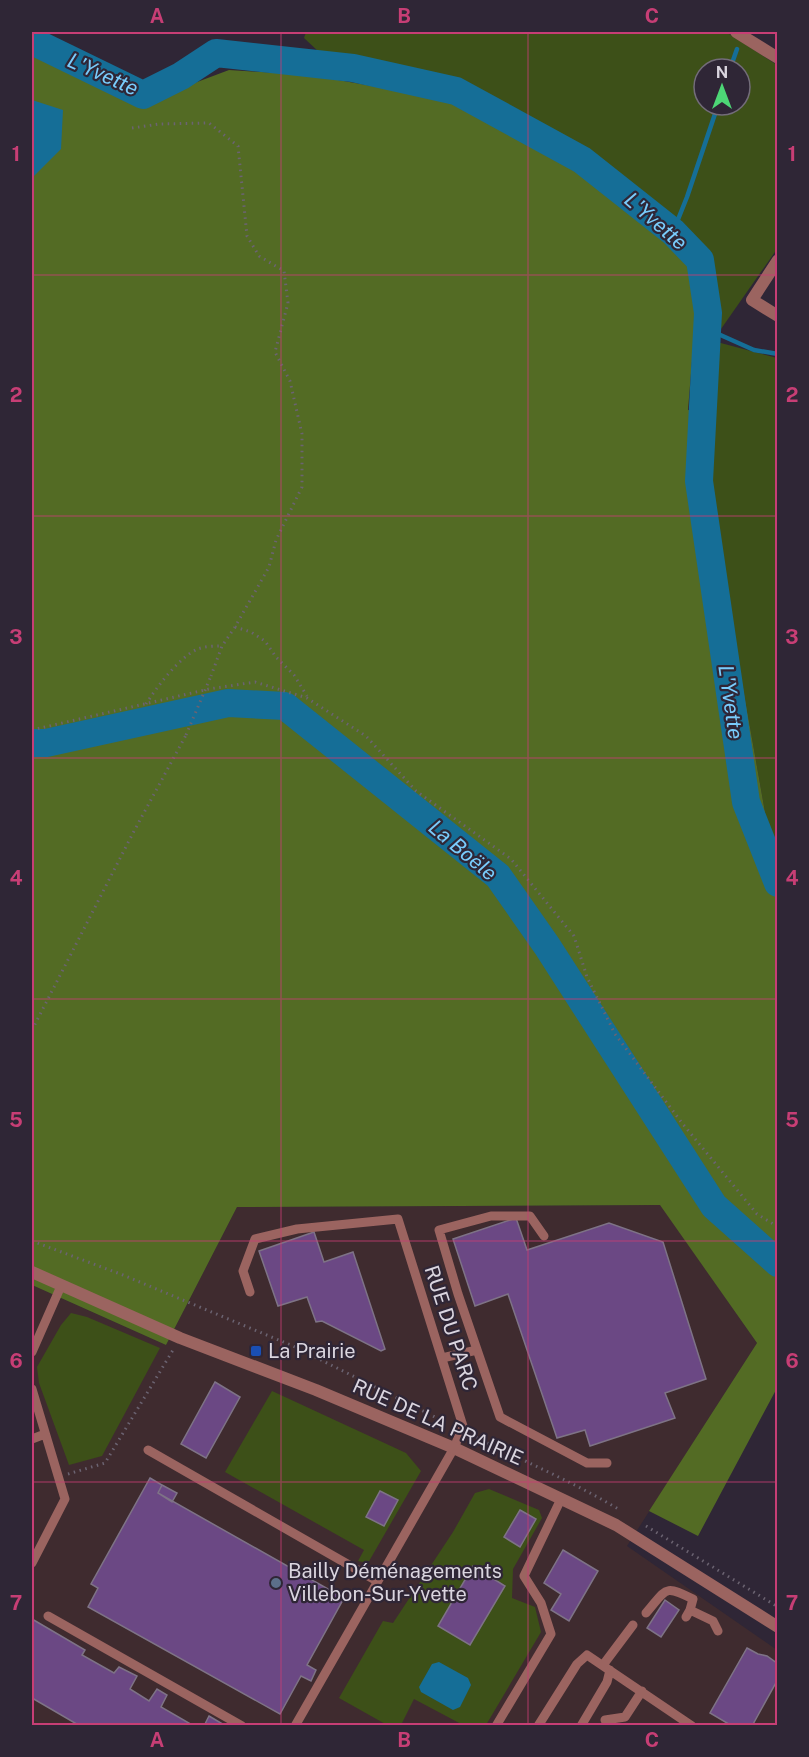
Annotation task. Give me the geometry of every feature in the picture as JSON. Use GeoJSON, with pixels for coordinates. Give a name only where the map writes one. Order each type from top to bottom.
{"type":"FeatureCollection","features":[{"type":"Feature","properties":{"kind":"street"},"geometry":{"type":"LineString","coordinates":[[736,32],[777,58]]}},
{"type":"Feature","properties":{"kind":"street"},"geometry":{"type":"LineString","coordinates":[[777,260],[753,300],[777,316]]}},
{"type":"Feature","properties":{"kind":"street","name":"RUE DE LA PRAIRIE"},"geometry":{"type":"LineString","coordinates":[[32,1272],[180,1338],[316,1390],[454,1448],[561,1499],[616,1526],[777,1628]]}},
{"type":"Feature","properties":{"kind":"lane"},"geometry":{"type":"LineString","coordinates":[[544,1236],[530,1216],[491,1216],[439,1230],[500,1417],[587,1463],[607,1463]]}},
{"type":"Feature","properties":{"kind":"lane","name":"RUE DU PARC"},"geometry":{"type":"LineString","coordinates":[[250,1292],[243,1271],[255,1239],[297,1229],[398,1219],[464,1426],[462,1430]]}},
{"type":"Feature","properties":{"kind":"lane"},"geometry":{"type":"LineString","coordinates":[[32,1352],[62,1286]]}},
{"type":"Feature","properties":{"kind":"lane"},"geometry":{"type":"LineString","coordinates":[[442,1358],[477,1350]]}},
{"type":"Feature","properties":{"kind":"lane"},"geometry":{"type":"LineString","coordinates":[[32,1389],[65,1499],[32,1563]]}},
{"type":"Feature","properties":{"kind":"lane"},"geometry":{"type":"LineString","coordinates":[[295,1725],[454,1448],[462,1430]]}},
{"type":"Feature","properties":{"kind":"lane"},"geometry":{"type":"LineString","coordinates":[[32,1440],[45,1434]]}},
{"type":"Feature","properties":{"kind":"lane"},"geometry":{"type":"LineString","coordinates":[[148,1450],[377,1581]]}},
{"type":"Feature","properties":{"kind":"lane"},"geometry":{"type":"LineString","coordinates":[[496,1725],[551,1634],[541,1603],[524,1576],[561,1499]]}},
{"type":"Feature","properties":{"kind":"lane"},"geometry":{"type":"LineString","coordinates":[[646,1613],[665,1591],[673,1589],[693,1599],[688,1613],[712,1621],[718,1631]]}},
{"type":"Feature","properties":{"kind":"lane"},"geometry":{"type":"LineString","coordinates":[[48,1616],[242,1725]]}},
{"type":"Feature","properties":{"kind":"lane"},"geometry":{"type":"LineString","coordinates":[[581,1725],[607,1682],[606,1667],[633,1625]]}},
{"type":"Feature","properties":{"kind":"lane"},"geometry":{"type":"LineString","coordinates":[[538,1725],[577,1664],[587,1655],[692,1725]]}},
{"type":"Feature","properties":{"kind":"lane"},"geometry":{"type":"LineString","coordinates":[[605,1720],[625,1717],[642,1691]]}},
{"type":"Feature","properties":{"kind":"path"},"geometry":{"type":"LineString","coordinates":[[32,1030],[186,735],[222,646],[268,567],[276,540],[302,487],[302,434],[290,381],[275,352],[288,303],[284,271],[259,256],[247,236],[238,146],[209,123],[159,124],[132,128]]}},
{"type":"Feature","properties":{"kind":"path"},"geometry":{"type":"LineString","coordinates":[[235,627],[251,632],[265,641],[276,657],[294,675],[308,698]]}},
{"type":"Feature","properties":{"kind":"path"},"geometry":{"type":"LineString","coordinates":[[146,704],[156,688],[197,649],[222,646]]}},
{"type":"Feature","properties":{"kind":"path"},"geometry":{"type":"LineString","coordinates":[[32,730],[209,689],[255,682],[308,698],[366,736],[416,791],[511,859],[574,936],[587,977],[615,1034],[682,1123],[757,1214],[777,1227]]}},
{"type":"Feature","properties":{"kind":"path"},"geometry":{"type":"LineString","coordinates":[[32,1241],[123,1275],[293,1347],[586,1490],[621,1511]]}},
{"type":"Feature","properties":{"kind":"path"},"geometry":{"type":"LineString","coordinates":[[59,1478],[105,1462],[180,1338]]}},
{"type":"Feature","properties":{"kind":"path"},"geometry":{"type":"LineString","coordinates":[[646,1526],[777,1606]]}},
{"type":"Feature","properties":{"kind":"shaded area"},"geometry":{"type":"Polygon","coordinates":[[[661,1205],[757,1343],[627,1546],[777,1650],[777,1725],[32,1726],[32,1285],[166,1345],[237,1207],[661,1205]]]}},
{"type":"Feature","properties":{"kind":"green space"},"geometry":{"type":"Polygon","coordinates":[[[306,32],[726,32],[777,65],[777,249],[721,329],[714,325],[707,255],[582,160],[456,91],[353,68],[334,66],[304,38],[306,32]]]}},
{"type":"Feature","properties":{"kind":"green space"},"geometry":{"type":"Polygon","coordinates":[[[32,46],[136,105],[229,70],[310,75],[451,100],[607,188],[667,234],[683,250],[692,270],[696,312],[688,410],[710,413],[704,467],[777,880],[777,1388],[698,1536],[649,1511],[757,1343],[660,1205],[237,1207],[166,1345],[32,1285],[32,46]]]}},
{"type":"Feature","properties":{"kind":"green space"},"geometry":{"type":"Polygon","coordinates":[[[717,342],[777,358],[777,880],[704,467],[717,342]]]}},
{"type":"Feature","properties":{"kind":"green space"},"geometry":{"type":"Polygon","coordinates":[[[71,1313],[87,1317],[160,1348],[102,1456],[69,1465],[39,1383],[37,1367],[61,1325],[71,1313]]]}},
{"type":"Feature","properties":{"kind":"green space"},"geometry":{"type":"Polygon","coordinates":[[[272,1391],[406,1453],[421,1471],[368,1563],[358,1561],[364,1550],[225,1472],[272,1391]]]}},
{"type":"Feature","properties":{"kind":"green space"},"geometry":{"type":"Polygon","coordinates":[[[489,1489],[539,1510],[542,1518],[513,1569],[512,1598],[535,1607],[541,1632],[486,1725],[463,1725],[414,1699],[401,1725],[387,1725],[339,1698],[383,1621],[393,1623],[453,1532],[475,1493],[489,1489]],[[473,1567],[438,1625],[470,1645],[505,1585],[473,1567]]]}},
{"type":"Feature","properties":{"kind":"water"},"geometry":{"type":"Polygon","coordinates":[[[32,100],[63,110],[61,149],[32,178],[32,100]]]}},
{"type":"Feature","properties":{"kind":"water"},"geometry":{"type":"Polygon","coordinates":[[[439,1662],[468,1678],[471,1685],[460,1707],[453,1710],[421,1692],[419,1687],[432,1664],[439,1662]]]}},
{"type":"Feature","properties":{"kind":"building"},"geometry":{"type":"Polygon","coordinates":[[[516,1218],[527,1250],[609,1223],[663,1242],[706,1379],[665,1393],[675,1418],[590,1446],[585,1430],[557,1438],[508,1294],[475,1306],[453,1239],[516,1218]]]}},
{"type":"Feature","properties":{"kind":"building"},"geometry":{"type":"Polygon","coordinates":[[[314,1232],[324,1262],[353,1252],[385,1349],[381,1351],[322,1321],[316,1322],[307,1297],[278,1306],[259,1251],[314,1232]]]}},
{"type":"Feature","properties":{"kind":"building"},"geometry":{"type":"Polygon","coordinates":[[[215,1382],[240,1397],[206,1458],[181,1444],[215,1382]]]}},
{"type":"Feature","properties":{"kind":"building"},"geometry":{"type":"Polygon","coordinates":[[[150,1478],[162,1485],[158,1493],[344,1598],[307,1665],[316,1670],[311,1681],[301,1676],[280,1714],[88,1607],[98,1588],[91,1584],[150,1478]]]}},
{"type":"Feature","properties":{"kind":"building"},"geometry":{"type":"Polygon","coordinates":[[[162,1485],[177,1493],[172,1502],[158,1493],[162,1485]]]}},
{"type":"Feature","properties":{"kind":"building"},"geometry":{"type":"Polygon","coordinates":[[[380,1491],[398,1500],[384,1526],[366,1517],[380,1491]]]}},
{"type":"Feature","properties":{"kind":"building"},"geometry":{"type":"Polygon","coordinates":[[[520,1510],[536,1519],[520,1547],[504,1537],[520,1510]]]}},
{"type":"Feature","properties":{"kind":"building"},"geometry":{"type":"Polygon","coordinates":[[[563,1550],[598,1571],[569,1621],[551,1610],[561,1594],[544,1583],[563,1550]]]}},
{"type":"Feature","properties":{"kind":"building"},"geometry":{"type":"Polygon","coordinates":[[[473,1566],[505,1586],[470,1645],[438,1626],[473,1566]]]}},
{"type":"Feature","properties":{"kind":"building"},"geometry":{"type":"Polygon","coordinates":[[[665,1600],[679,1610],[661,1637],[647,1628],[665,1600]]]}},
{"type":"Feature","properties":{"kind":"building"},"geometry":{"type":"Polygon","coordinates":[[[32,1619],[85,1650],[82,1655],[114,1673],[119,1667],[137,1676],[130,1689],[149,1701],[157,1689],[167,1695],[161,1707],[194,1726],[80,1726],[32,1698],[32,1619]]]}},
{"type":"Feature","properties":{"kind":"building"},"geometry":{"type":"Polygon","coordinates":[[[747,1648],[767,1656],[778,1664],[778,1679],[752,1726],[732,1726],[710,1713],[747,1648]]]}},
{"type":"Feature","properties":{"kind":"building"},"geometry":{"type":"Polygon","coordinates":[[[209,1716],[226,1726],[204,1726],[209,1716]]]}},
{"type":"Feature","properties":{"kind":"waterway","name":"L'Yvette"},"geometry":{"type":"LineString","coordinates":[[32,41],[143,95],[181,76],[216,53],[353,68],[456,91],[582,160],[673,232],[700,260],[708,313],[699,481],[746,802],[778,883]]}},
{"type":"Feature","properties":{"kind":"waterway"},"geometry":{"type":"LineString","coordinates":[[734,57],[737,49]]}},
{"type":"Feature","properties":{"kind":"waterway"},"geometry":{"type":"LineString","coordinates":[[673,232],[714,117]]}},
{"type":"Feature","properties":{"kind":"waterway"},"geometry":{"type":"LineString","coordinates":[[707,329],[754,350],[778,354]]}},
{"type":"Feature","properties":{"kind":"waterway","name":"La Boële"},"geometry":{"type":"LineString","coordinates":[[32,743],[46,743],[228,703],[285,706],[498,876],[547,946],[714,1206],[778,1263]]}},
{"type":"Feature","properties":{"kind":"place","name":"La Prairie"},"geometry":{"type":"Point","coordinates":[256,1351]}},
{"type":"Feature","properties":{"kind":"place","name":"Bailly Déménagements Villebon-Sur-Yvette"},"geometry":{"type":"Point","coordinates":[276,1583]}}]}
